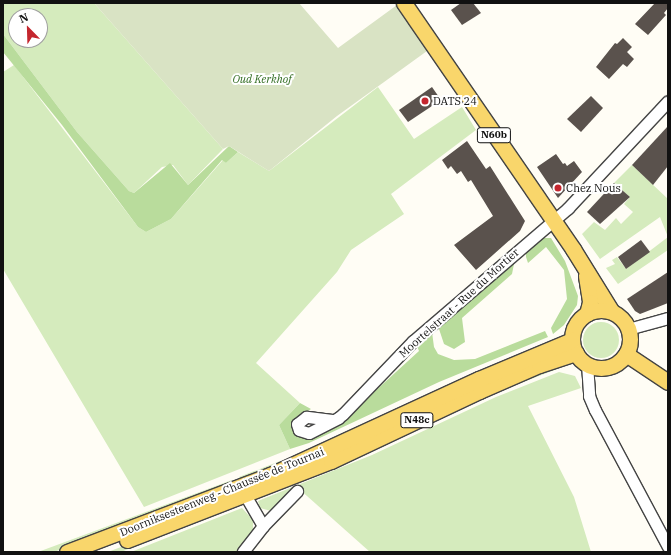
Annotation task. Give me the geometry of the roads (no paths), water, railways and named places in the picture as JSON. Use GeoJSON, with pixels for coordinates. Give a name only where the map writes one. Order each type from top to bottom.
{"type":"FeatureCollection","features":[{"type":"Feature","properties":{"kind":"main road","name":"N60b"},"geometry":{"type":"LineString","coordinates":[[404,3],[553,220],[612,312],[622,320],[628,329]]}},
{"type":"Feature","properties":{"kind":"main road","name":"N60b"},"geometry":{"type":"LineString","coordinates":[[584,267],[590,302],[587,314]]}},
{"type":"Feature","properties":{"kind":"main road"},"geometry":{"type":"LineString","coordinates":[[612,312],[598,310],[587,314],[575,326],[574,347],[587,364],[599,368],[612,366],[626,354],[630,340],[628,329]]}},
{"type":"Feature","properties":{"kind":"main road","name":"Doorniksesteenweg - Chaussée de Tournai"},"geometry":{"type":"LineString","coordinates":[[67,552],[331,461],[574,347]]}},
{"type":"Feature","properties":{"kind":"main road"},"geometry":{"type":"LineString","coordinates":[[626,354],[668,382]]}},
{"type":"Feature","properties":{"kind":"main road","name":"Doorniksesteenweg - Chaussée de Tournai"},"geometry":{"type":"LineString","coordinates":[[95,552],[242,491]]}},
{"type":"Feature","properties":{"kind":"street","name":"Moortelstraat - Rue du Mortier"},"geometry":{"type":"LineString","coordinates":[[332,420],[343,414],[413,341],[568,208],[668,101]]}},
{"type":"Feature","properties":{"kind":"street"},"geometry":{"type":"LineString","coordinates":[[628,329],[668,318]]}},
{"type":"Feature","properties":{"kind":"street"},"geometry":{"type":"LineString","coordinates":[[587,364],[589,396],[595,410],[668,547]]}},
{"type":"Feature","properties":{"kind":"street"},"geometry":{"type":"LineString","coordinates":[[242,491],[263,526]]}},
{"type":"Feature","properties":{"kind":"street"},"geometry":{"type":"LineString","coordinates":[[243,552],[263,526],[297,491]]}},
{"type":"Feature","properties":{"kind":"place","name":"DATS 24"},"geometry":{"type":"Point","coordinates":[425,101]}},
{"type":"Feature","properties":{"kind":"place","name":"Chez Nous"},"geometry":{"type":"Point","coordinates":[558,188]}},
{"type":"Feature","properties":{"kind":"park label","name":"Oud Kerkhof"},"geometry":{"type":"Point","coordinates":[262,79]}}]}
